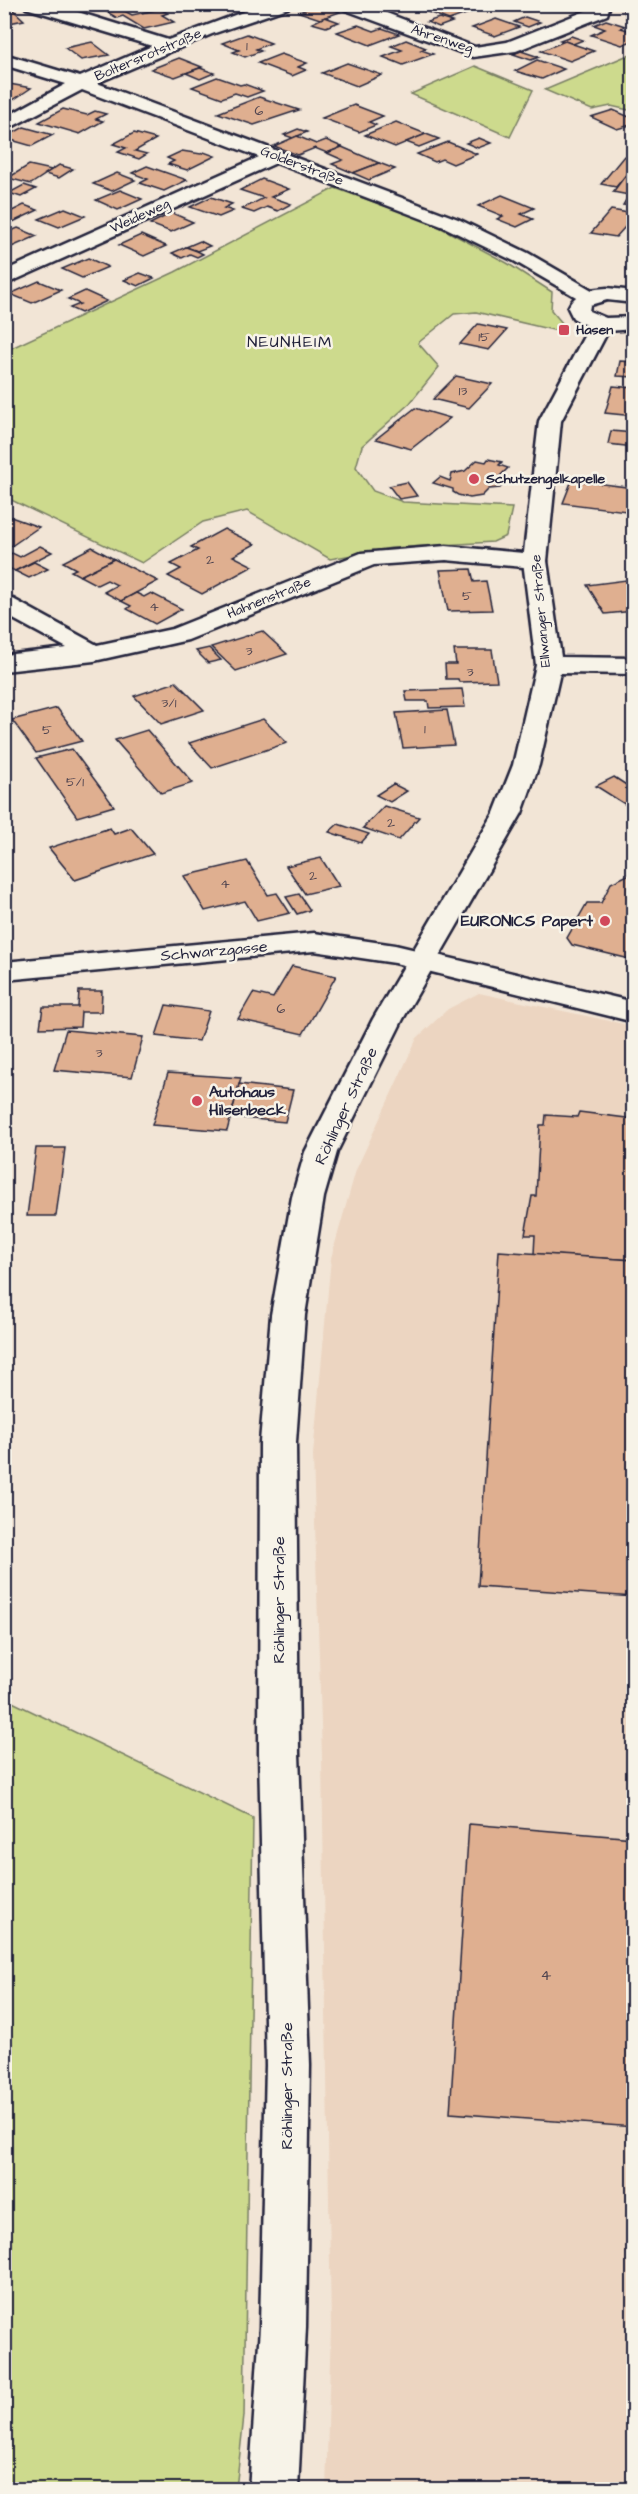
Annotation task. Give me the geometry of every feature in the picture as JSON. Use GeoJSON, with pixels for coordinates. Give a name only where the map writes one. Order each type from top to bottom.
{"type":"FeatureCollection","features":[{"type":"Feature","properties":{"kind":"street"},"geometry":{"type":"LineString","coordinates":[[32,4],[170,46]]}},
{"type":"Feature","properties":{"kind":"street","name":"Boltersrotstraße"},"geometry":{"type":"LineString","coordinates":[[4,126],[81,83],[206,30],[282,4]]}},
{"type":"Feature","properties":{"kind":"street","name":"Ährenweg"},"geometry":{"type":"LineString","coordinates":[[346,4],[473,52],[510,47],[602,11],[602,4]]}},
{"type":"Feature","properties":{"kind":"street","name":"Golderstraße"},"geometry":{"type":"LineString","coordinates":[[4,59],[81,83],[451,223],[521,257],[590,297]]}},
{"type":"Feature","properties":{"kind":"street","name":"Weideweg"},"geometry":{"type":"LineString","coordinates":[[4,279],[277,156]]}},
{"type":"Feature","properties":{"kind":"street"},"geometry":{"type":"LineString","coordinates":[[631,293],[600,294],[581,301],[578,308],[580,314],[601,324],[633,323]]}},
{"type":"Feature","properties":{"kind":"street","name":"Ellwanger Straße"},"geometry":{"type":"LineString","coordinates":[[526,765],[549,665],[535,561],[550,421],[601,324]]}},
{"type":"Feature","properties":{"kind":"street","name":"Hahnenstraße"},"geometry":{"type":"LineString","coordinates":[[4,663],[94,653],[179,635],[370,558],[446,553],[535,561]]}},
{"type":"Feature","properties":{"kind":"street"},"geometry":{"type":"LineString","coordinates":[[4,604],[94,653]]}},
{"type":"Feature","properties":{"kind":"street"},"geometry":{"type":"LineString","coordinates":[[549,665],[633,666]]}},
{"type":"Feature","properties":{"kind":"street","name":"Röhlinger Straße"},"geometry":{"type":"LineString","coordinates":[[273,2490],[283,2327],[288,2065],[279,1753],[278,1454],[288,1315],[308,1197],[321,1152],[388,1019],[508,813],[526,765]]}},
{"type":"Feature","properties":{"kind":"street","name":"Schwarzgasse"},"geometry":{"type":"LineString","coordinates":[[4,971],[314,942],[395,954],[633,1012]]}},
{"type":"Feature","properties":{"kind":"shaded area"},"geometry":{"type":"Polygon","coordinates":[[[479,993],[633,1026],[633,2489],[326,2490],[331,2328],[322,1758],[313,1455],[331,1258],[356,1170],[417,1038],[448,1009],[479,993]]]}},
{"type":"Feature","properties":{"kind":"green space"},"geometry":{"type":"Polygon","coordinates":[[[633,53],[633,111],[611,106],[592,110],[545,90],[633,53]]]}},
{"type":"Feature","properties":{"kind":"green space"},"geometry":{"type":"Polygon","coordinates":[[[475,66],[533,90],[510,137],[411,94],[475,66]]]}},
{"type":"Feature","properties":{"kind":"green space"},"geometry":{"type":"Polygon","coordinates":[[[335,188],[430,222],[507,263],[552,292],[551,310],[563,324],[557,331],[476,312],[454,314],[418,343],[439,367],[410,403],[362,446],[356,467],[373,491],[403,502],[512,508],[506,536],[493,542],[391,548],[330,559],[247,511],[203,522],[142,563],[5,497],[5,351],[175,272],[335,188]]]}},
{"type":"Feature","properties":{"kind":"green space"},"geometry":{"type":"Polygon","coordinates":[[[4,1698],[253,1818],[244,2416],[236,2489],[5,2489],[4,1698]]]}},
{"type":"Feature","properties":{"kind":"building"},"geometry":{"type":"Polygon","coordinates":[[[85,4],[105,4],[108,7],[93,10],[85,4]]]}},
{"type":"Feature","properties":{"kind":"building"},"geometry":{"type":"Polygon","coordinates":[[[320,4],[340,12],[320,19],[299,12],[320,4]]]}},
{"type":"Feature","properties":{"kind":"building"},"geometry":{"type":"Polygon","coordinates":[[[443,4],[483,4],[467,10],[472,12],[449,20],[425,11],[443,4]]]}},
{"type":"Feature","properties":{"kind":"building"},"geometry":{"type":"Polygon","coordinates":[[[11,8],[24,20],[4,24],[4,9],[11,8]]]}},
{"type":"Feature","properties":{"kind":"building"},"geometry":{"type":"Polygon","coordinates":[[[121,9],[132,15],[160,9],[168,13],[162,15],[174,22],[144,29],[123,16],[117,18],[107,12],[121,9]]]}},
{"type":"Feature","properties":{"kind":"building"},"geometry":{"type":"Polygon","coordinates":[[[624,10],[634,10],[634,23],[628,23],[624,10]]]}},
{"type":"Feature","properties":{"kind":"building"},"geometry":{"type":"Polygon","coordinates":[[[325,17],[339,22],[326,27],[312,23],[325,17]]]}},
{"type":"Feature","properties":{"kind":"building"},"geometry":{"type":"Polygon","coordinates":[[[525,17],[540,22],[528,27],[514,22],[525,17]]]}},
{"type":"Feature","properties":{"kind":"building"},"geometry":{"type":"Polygon","coordinates":[[[439,18],[452,22],[439,27],[427,22],[439,18]]]}},
{"type":"Feature","properties":{"kind":"building"},"geometry":{"type":"Polygon","coordinates":[[[496,19],[519,27],[495,36],[472,28],[496,19]]]}},
{"type":"Feature","properties":{"kind":"building"},"geometry":{"type":"Polygon","coordinates":[[[606,20],[625,26],[621,28],[634,32],[634,40],[622,45],[591,35],[605,29],[594,25],[606,20]]]}},
{"type":"Feature","properties":{"kind":"building"},"geometry":{"type":"Polygon","coordinates":[[[358,25],[374,31],[382,28],[399,34],[370,45],[337,32],[358,25]]]}},
{"type":"Feature","properties":{"kind":"building"},"geometry":{"type":"Polygon","coordinates":[[[247,34],[271,43],[256,49],[261,51],[245,57],[233,52],[239,50],[222,43],[247,34]]]}},
{"type":"Feature","properties":{"kind":"building"},"geometry":{"type":"Polygon","coordinates":[[[571,36],[583,40],[573,44],[560,40],[571,36]]]}},
{"type":"Feature","properties":{"kind":"building"},"geometry":{"type":"Polygon","coordinates":[[[406,40],[426,48],[421,50],[433,54],[403,65],[383,57],[402,50],[391,46],[406,40]]]}},
{"type":"Feature","properties":{"kind":"building"},"geometry":{"type":"Polygon","coordinates":[[[565,41],[594,51],[570,61],[541,51],[565,41]]]}},
{"type":"Feature","properties":{"kind":"building"},"geometry":{"type":"Polygon","coordinates":[[[92,42],[109,55],[81,60],[65,48],[92,42]]]}},
{"type":"Feature","properties":{"kind":"building"},"geometry":{"type":"Polygon","coordinates":[[[521,51],[539,57],[531,60],[513,54],[521,51]]]}},
{"type":"Feature","properties":{"kind":"building"},"geometry":{"type":"Polygon","coordinates":[[[281,54],[307,63],[298,67],[306,70],[292,76],[258,63],[281,54]]]}},
{"type":"Feature","properties":{"kind":"building"},"geometry":{"type":"Polygon","coordinates":[[[179,58],[202,67],[175,77],[151,69],[179,58]]]}},
{"type":"Feature","properties":{"kind":"building"},"geometry":{"type":"Polygon","coordinates":[[[537,60],[564,69],[542,79],[515,71],[537,60]]]}},
{"type":"Feature","properties":{"kind":"building"},"geometry":{"type":"Polygon","coordinates":[[[347,63],[382,75],[357,86],[322,73],[347,63]]]}},
{"type":"Feature","properties":{"kind":"building"},"geometry":{"type":"Polygon","coordinates":[[[200,68],[214,73],[200,79],[186,73],[200,68]]]}},
{"type":"Feature","properties":{"kind":"building"},"geometry":{"type":"Polygon","coordinates":[[[217,77],[263,91],[247,97],[235,93],[222,98],[192,87],[217,77]]]}},
{"type":"Feature","properties":{"kind":"building"},"geometry":{"type":"Polygon","coordinates":[[[4,83],[31,88],[13,100],[4,99],[4,83]]]}},
{"type":"Feature","properties":{"kind":"building"},"geometry":{"type":"Polygon","coordinates":[[[259,97],[299,110],[254,125],[218,113],[259,97]]]}},
{"type":"Feature","properties":{"kind":"building"},"geometry":{"type":"Polygon","coordinates":[[[354,105],[383,116],[369,122],[376,125],[359,132],[322,118],[354,105]]]}},
{"type":"Feature","properties":{"kind":"building"},"geometry":{"type":"Polygon","coordinates":[[[63,109],[87,115],[95,111],[106,114],[96,119],[103,121],[80,134],[39,122],[63,109]]]}},
{"type":"Feature","properties":{"kind":"building"},"geometry":{"type":"Polygon","coordinates":[[[613,110],[634,119],[634,124],[617,129],[591,117],[613,110]]]}},
{"type":"Feature","properties":{"kind":"building"},"geometry":{"type":"Polygon","coordinates":[[[396,122],[426,134],[395,147],[365,135],[396,122]]]}},
{"type":"Feature","properties":{"kind":"building"},"geometry":{"type":"Polygon","coordinates":[[[24,127],[53,135],[32,146],[4,138],[24,127]]]}},
{"type":"Feature","properties":{"kind":"building"},"geometry":{"type":"Polygon","coordinates":[[[298,129],[307,132],[293,138],[284,135],[298,129]]]}},
{"type":"Feature","properties":{"kind":"building"},"geometry":{"type":"Polygon","coordinates":[[[134,133],[156,139],[135,151],[147,154],[139,159],[118,152],[126,148],[113,144],[134,133]]]}},
{"type":"Feature","properties":{"kind":"building"},"geometry":{"type":"Polygon","coordinates":[[[426,134],[439,139],[419,147],[406,142],[426,134]]]}},
{"type":"Feature","properties":{"kind":"building"},"geometry":{"type":"Polygon","coordinates":[[[297,136],[316,144],[326,140],[342,147],[327,153],[315,148],[298,155],[274,146],[297,136]]]}},
{"type":"Feature","properties":{"kind":"building"},"geometry":{"type":"Polygon","coordinates":[[[479,138],[491,143],[478,148],[466,143],[479,138]]]}},
{"type":"Feature","properties":{"kind":"building"},"geometry":{"type":"Polygon","coordinates":[[[448,142],[477,154],[453,164],[442,159],[435,162],[417,154],[448,142]]]}},
{"type":"Feature","properties":{"kind":"building"},"geometry":{"type":"Polygon","coordinates":[[[342,147],[379,163],[353,173],[332,164],[343,160],[327,153],[342,147]]]}},
{"type":"Feature","properties":{"kind":"building"},"geometry":{"type":"Polygon","coordinates":[[[182,151],[201,154],[204,152],[215,156],[187,170],[168,164],[174,161],[167,158],[182,151]]]}},
{"type":"Feature","properties":{"kind":"building"},"geometry":{"type":"Polygon","coordinates":[[[624,156],[634,158],[634,165],[616,187],[601,184],[624,156]]]}},
{"type":"Feature","properties":{"kind":"building"},"geometry":{"type":"Polygon","coordinates":[[[379,163],[395,169],[369,180],[353,173],[379,163]]]}},
{"type":"Feature","properties":{"kind":"building"},"geometry":{"type":"Polygon","coordinates":[[[29,165],[52,170],[31,184],[8,178],[29,165]]]}},
{"type":"Feature","properties":{"kind":"building"},"geometry":{"type":"Polygon","coordinates":[[[59,165],[73,169],[59,178],[45,174],[59,165]]]}},
{"type":"Feature","properties":{"kind":"building"},"geometry":{"type":"Polygon","coordinates":[[[147,166],[187,180],[164,191],[140,183],[148,179],[132,173],[147,166]]]}},
{"type":"Feature","properties":{"kind":"building"},"geometry":{"type":"Polygon","coordinates":[[[628,172],[634,172],[634,206],[623,205],[629,195],[613,192],[628,172]]]}},
{"type":"Feature","properties":{"kind":"building"},"geometry":{"type":"Polygon","coordinates":[[[117,173],[135,180],[112,191],[93,184],[117,173]]]}},
{"type":"Feature","properties":{"kind":"building"},"geometry":{"type":"Polygon","coordinates":[[[262,179],[289,189],[271,197],[291,204],[278,211],[267,207],[254,213],[242,209],[264,198],[240,190],[262,179]]]}},
{"type":"Feature","properties":{"kind":"building"},"geometry":{"type":"Polygon","coordinates":[[[24,185],[36,189],[21,197],[9,193],[24,185]]]}},
{"type":"Feature","properties":{"kind":"building"},"geometry":{"type":"Polygon","coordinates":[[[120,190],[142,199],[118,210],[96,200],[120,190]]]}},
{"type":"Feature","properties":{"kind":"building"},"geometry":{"type":"Polygon","coordinates":[[[502,195],[534,208],[521,214],[533,219],[517,227],[497,219],[503,216],[478,206],[502,195]]]}},
{"type":"Feature","properties":{"kind":"building"},"geometry":{"type":"Polygon","coordinates":[[[211,197],[232,204],[224,208],[233,211],[219,217],[190,207],[211,197]]]}},
{"type":"Feature","properties":{"kind":"building"},"geometry":{"type":"Polygon","coordinates":[[[24,205],[38,210],[13,222],[4,219],[4,215],[24,205]]]}},
{"type":"Feature","properties":{"kind":"building"},"geometry":{"type":"Polygon","coordinates":[[[65,208],[85,216],[59,227],[39,219],[65,208]]]}},
{"type":"Feature","properties":{"kind":"building"},"geometry":{"type":"Polygon","coordinates":[[[611,210],[634,214],[634,217],[616,237],[591,233],[611,210]]]}},
{"type":"Feature","properties":{"kind":"building"},"geometry":{"type":"Polygon","coordinates":[[[172,213],[193,222],[171,232],[150,224],[172,213]]]}},
{"type":"Feature","properties":{"kind":"building"},"geometry":{"type":"Polygon","coordinates":[[[18,228],[37,236],[7,249],[4,248],[4,234],[18,228]]]}},
{"type":"Feature","properties":{"kind":"building"},"geometry":{"type":"Polygon","coordinates":[[[141,235],[166,246],[144,256],[119,245],[141,235]]]}},
{"type":"Feature","properties":{"kind":"building"},"geometry":{"type":"Polygon","coordinates":[[[200,241],[210,246],[197,251],[186,247],[200,241]]]}},
{"type":"Feature","properties":{"kind":"building"},"geometry":{"type":"Polygon","coordinates":[[[186,247],[203,254],[197,257],[190,254],[182,258],[172,253],[186,247]]]}},
{"type":"Feature","properties":{"kind":"building"},"geometry":{"type":"Polygon","coordinates":[[[88,258],[108,267],[82,278],[62,269],[88,258]]]}},
{"type":"Feature","properties":{"kind":"building"},"geometry":{"type":"Polygon","coordinates":[[[140,273],[154,278],[138,286],[124,280],[140,273]]]}},
{"type":"Feature","properties":{"kind":"building"},"geometry":{"type":"Polygon","coordinates":[[[39,281],[61,290],[32,303],[10,294],[39,281]]]}},
{"type":"Feature","properties":{"kind":"building"},"geometry":{"type":"Polygon","coordinates":[[[85,291],[107,301],[81,313],[70,308],[80,304],[68,299],[85,291]]]}},
{"type":"Feature","properties":{"kind":"building"},"geometry":{"type":"Polygon","coordinates":[[[478,324],[507,330],[489,350],[460,344],[478,324]]]}},
{"type":"Feature","properties":{"kind":"building"},"geometry":{"type":"Polygon","coordinates":[[[620,361],[634,362],[634,377],[617,376],[620,361]]]}},
{"type":"Feature","properties":{"kind":"building"},"geometry":{"type":"Polygon","coordinates":[[[456,376],[492,384],[469,408],[433,399],[456,376]]]}},
{"type":"Feature","properties":{"kind":"building"},"geometry":{"type":"Polygon","coordinates":[[[613,386],[634,388],[634,416],[605,413],[613,386]]]}},
{"type":"Feature","properties":{"kind":"building"},"geometry":{"type":"Polygon","coordinates":[[[415,408],[450,418],[411,449],[376,439],[415,408]]]}},
{"type":"Feature","properties":{"kind":"building"},"geometry":{"type":"Polygon","coordinates":[[[611,431],[634,433],[634,447],[608,444],[611,431]]]}},
{"type":"Feature","properties":{"kind":"building","name":"Schutzengelkapelle"},"geometry":{"type":"Polygon","coordinates":[[[488,459],[502,462],[499,465],[508,468],[497,479],[503,484],[500,488],[489,489],[482,496],[470,498],[458,495],[453,492],[453,489],[433,483],[440,477],[450,481],[452,474],[465,471],[477,460],[486,462],[488,459]]]}},
{"type":"Feature","properties":{"kind":"building"},"geometry":{"type":"Polygon","coordinates":[[[572,480],[634,488],[634,512],[563,503],[572,480]]]}},
{"type":"Feature","properties":{"kind":"building"},"geometry":{"type":"Polygon","coordinates":[[[407,482],[417,496],[399,499],[389,486],[407,482]]]}},
{"type":"Feature","properties":{"kind":"building"},"geometry":{"type":"Polygon","coordinates":[[[8,516],[39,527],[7,549],[4,548],[4,518],[8,516]]]}},
{"type":"Feature","properties":{"kind":"building"},"geometry":{"type":"Polygon","coordinates":[[[224,529],[255,544],[233,556],[253,566],[202,594],[168,576],[181,569],[171,564],[198,550],[191,547],[224,529]]]}},
{"type":"Feature","properties":{"kind":"building"},"geometry":{"type":"Polygon","coordinates":[[[40,546],[52,552],[15,571],[4,566],[4,557],[12,553],[20,557],[40,546]]]}},
{"type":"Feature","properties":{"kind":"building"},"geometry":{"type":"Polygon","coordinates":[[[92,547],[114,559],[80,576],[71,571],[76,569],[63,562],[92,547]]]}},
{"type":"Feature","properties":{"kind":"building"},"geometry":{"type":"Polygon","coordinates":[[[114,559],[158,581],[121,601],[104,592],[117,585],[107,580],[97,585],[80,576],[114,559]]]}},
{"type":"Feature","properties":{"kind":"building"},"geometry":{"type":"Polygon","coordinates":[[[34,562],[48,569],[29,578],[15,571],[34,562]]]}},
{"type":"Feature","properties":{"kind":"building"},"geometry":{"type":"Polygon","coordinates":[[[471,569],[474,582],[486,581],[492,610],[448,611],[440,570],[471,569]]]}},
{"type":"Feature","properties":{"kind":"building"},"geometry":{"type":"Polygon","coordinates":[[[634,579],[634,611],[605,614],[587,585],[634,579]]]}},
{"type":"Feature","properties":{"kind":"building"},"geometry":{"type":"Polygon","coordinates":[[[136,593],[144,597],[151,593],[182,609],[155,624],[127,609],[131,606],[121,601],[136,593]]]}},
{"type":"Feature","properties":{"kind":"building"},"geometry":{"type":"Polygon","coordinates":[[[262,631],[287,654],[236,671],[211,647],[262,631]]]}},
{"type":"Feature","properties":{"kind":"building"},"geometry":{"type":"Polygon","coordinates":[[[209,648],[221,660],[208,663],[196,651],[209,648]]]}},
{"type":"Feature","properties":{"kind":"building"},"geometry":{"type":"Polygon","coordinates":[[[454,650],[492,650],[497,681],[459,682],[458,679],[446,679],[445,664],[456,664],[454,650]]]}},
{"type":"Feature","properties":{"kind":"building"},"geometry":{"type":"Polygon","coordinates":[[[176,682],[204,710],[161,724],[134,696],[176,682]]]}},
{"type":"Feature","properties":{"kind":"building"},"geometry":{"type":"Polygon","coordinates":[[[462,689],[465,707],[429,708],[428,701],[407,701],[405,691],[462,689]]]}},
{"type":"Feature","properties":{"kind":"building"},"geometry":{"type":"Polygon","coordinates":[[[57,708],[82,741],[36,753],[12,720],[57,708]]]}},
{"type":"Feature","properties":{"kind":"building"},"geometry":{"type":"Polygon","coordinates":[[[447,710],[454,745],[403,748],[396,713],[447,710]]]}},
{"type":"Feature","properties":{"kind":"building"},"geometry":{"type":"Polygon","coordinates":[[[263,719],[287,743],[212,768],[189,743],[263,719]]]}},
{"type":"Feature","properties":{"kind":"building"},"geometry":{"type":"Polygon","coordinates":[[[147,730],[193,783],[161,793],[115,740],[147,730]]]}},
{"type":"Feature","properties":{"kind":"building"},"geometry":{"type":"Polygon","coordinates":[[[72,749],[114,806],[77,817],[36,758],[72,749]]]}},
{"type":"Feature","properties":{"kind":"building"},"geometry":{"type":"Polygon","coordinates":[[[614,777],[634,790],[634,810],[596,786],[614,777]]]}},
{"type":"Feature","properties":{"kind":"building"},"geometry":{"type":"Polygon","coordinates":[[[393,784],[407,791],[390,802],[376,795],[393,784]]]}},
{"type":"Feature","properties":{"kind":"building"},"geometry":{"type":"Polygon","coordinates":[[[384,806],[419,817],[399,840],[363,828],[384,806]]]}},
{"type":"Feature","properties":{"kind":"building"},"geometry":{"type":"Polygon","coordinates":[[[338,824],[369,834],[361,843],[329,832],[338,824]]]}},
{"type":"Feature","properties":{"kind":"building"},"geometry":{"type":"Polygon","coordinates":[[[110,828],[114,834],[131,828],[153,854],[75,880],[49,848],[110,828]]]}},
{"type":"Feature","properties":{"kind":"building"},"geometry":{"type":"Polygon","coordinates":[[[321,858],[339,886],[305,894],[286,866],[321,858]]]}},
{"type":"Feature","properties":{"kind":"building"},"geometry":{"type":"Polygon","coordinates":[[[247,861],[268,895],[277,893],[290,913],[257,921],[245,901],[205,911],[184,876],[247,861]]]}},
{"type":"Feature","properties":{"kind":"building","name":"EURONICS Papert"},"geometry":{"type":"Polygon","coordinates":[[[634,872],[634,960],[572,945],[567,938],[587,903],[601,903],[611,883],[634,872]]]}},
{"type":"Feature","properties":{"kind":"building"},"geometry":{"type":"Polygon","coordinates":[[[299,894],[310,910],[297,914],[286,897],[299,894]]]}},
{"type":"Feature","properties":{"kind":"building"},"geometry":{"type":"Polygon","coordinates":[[[292,966],[336,976],[303,1034],[238,1019],[253,993],[273,998],[292,966]]]}},
{"type":"Feature","properties":{"kind":"building"},"geometry":{"type":"Polygon","coordinates":[[[79,991],[102,991],[101,1012],[81,1012],[80,1027],[40,1028],[43,1007],[78,1007],[79,991]]]}},
{"type":"Feature","properties":{"kind":"building"},"geometry":{"type":"Polygon","coordinates":[[[166,1005],[209,1011],[199,1041],[156,1036],[166,1005]]]}},
{"type":"Feature","properties":{"kind":"building"},"geometry":{"type":"Polygon","coordinates":[[[66,1030],[143,1037],[132,1077],[54,1070],[66,1030]]]}},
{"type":"Feature","properties":{"kind":"building","name":"Autohaus Hilsenbeck"},"geometry":{"type":"Polygon","coordinates":[[[168,1073],[241,1078],[227,1131],[152,1125],[168,1073]]]}},
{"type":"Feature","properties":{"kind":"building"},"geometry":{"type":"Polygon","coordinates":[[[239,1084],[293,1090],[285,1122],[231,1117],[239,1084]]]}},
{"type":"Feature","properties":{"kind":"building"},"geometry":{"type":"Polygon","coordinates":[[[579,1112],[634,1119],[634,1260],[534,1254],[535,1235],[525,1235],[532,1196],[536,1196],[540,1125],[545,1125],[546,1115],[577,1117],[579,1112]]]}},
{"type":"Feature","properties":{"kind":"building"},"geometry":{"type":"Polygon","coordinates":[[[36,1148],[65,1148],[56,1216],[27,1216],[36,1148]]]}},
{"type":"Feature","properties":{"kind":"building"},"geometry":{"type":"Polygon","coordinates":[[[499,1251],[634,1260],[634,1597],[478,1586],[499,1251]]]}},
{"type":"Feature","properties":{"kind":"building"},"geometry":{"type":"Polygon","coordinates":[[[469,1824],[634,1838],[634,2127],[450,2113],[469,1824]]]}},
{"type":"Feature","properties":{"kind":"place","name":"Hasen"},"geometry":{"type":"Point","coordinates":[564,330]}},
{"type":"Feature","properties":{"kind":"place","name":"Schutzengelkapelle"},"geometry":{"type":"Point","coordinates":[474,479]}},
{"type":"Feature","properties":{"kind":"place","name":"EURONICS Papert"},"geometry":{"type":"Point","coordinates":[605,921]}},
{"type":"Feature","properties":{"kind":"place","name":"Autohaus Hilsenbeck"},"geometry":{"type":"Point","coordinates":[197,1101]}},
{"type":"Feature","properties":{"kind":"district","name":"NEUNHEIM"},"geometry":{"type":"Point","coordinates":[290,342]}}]}
